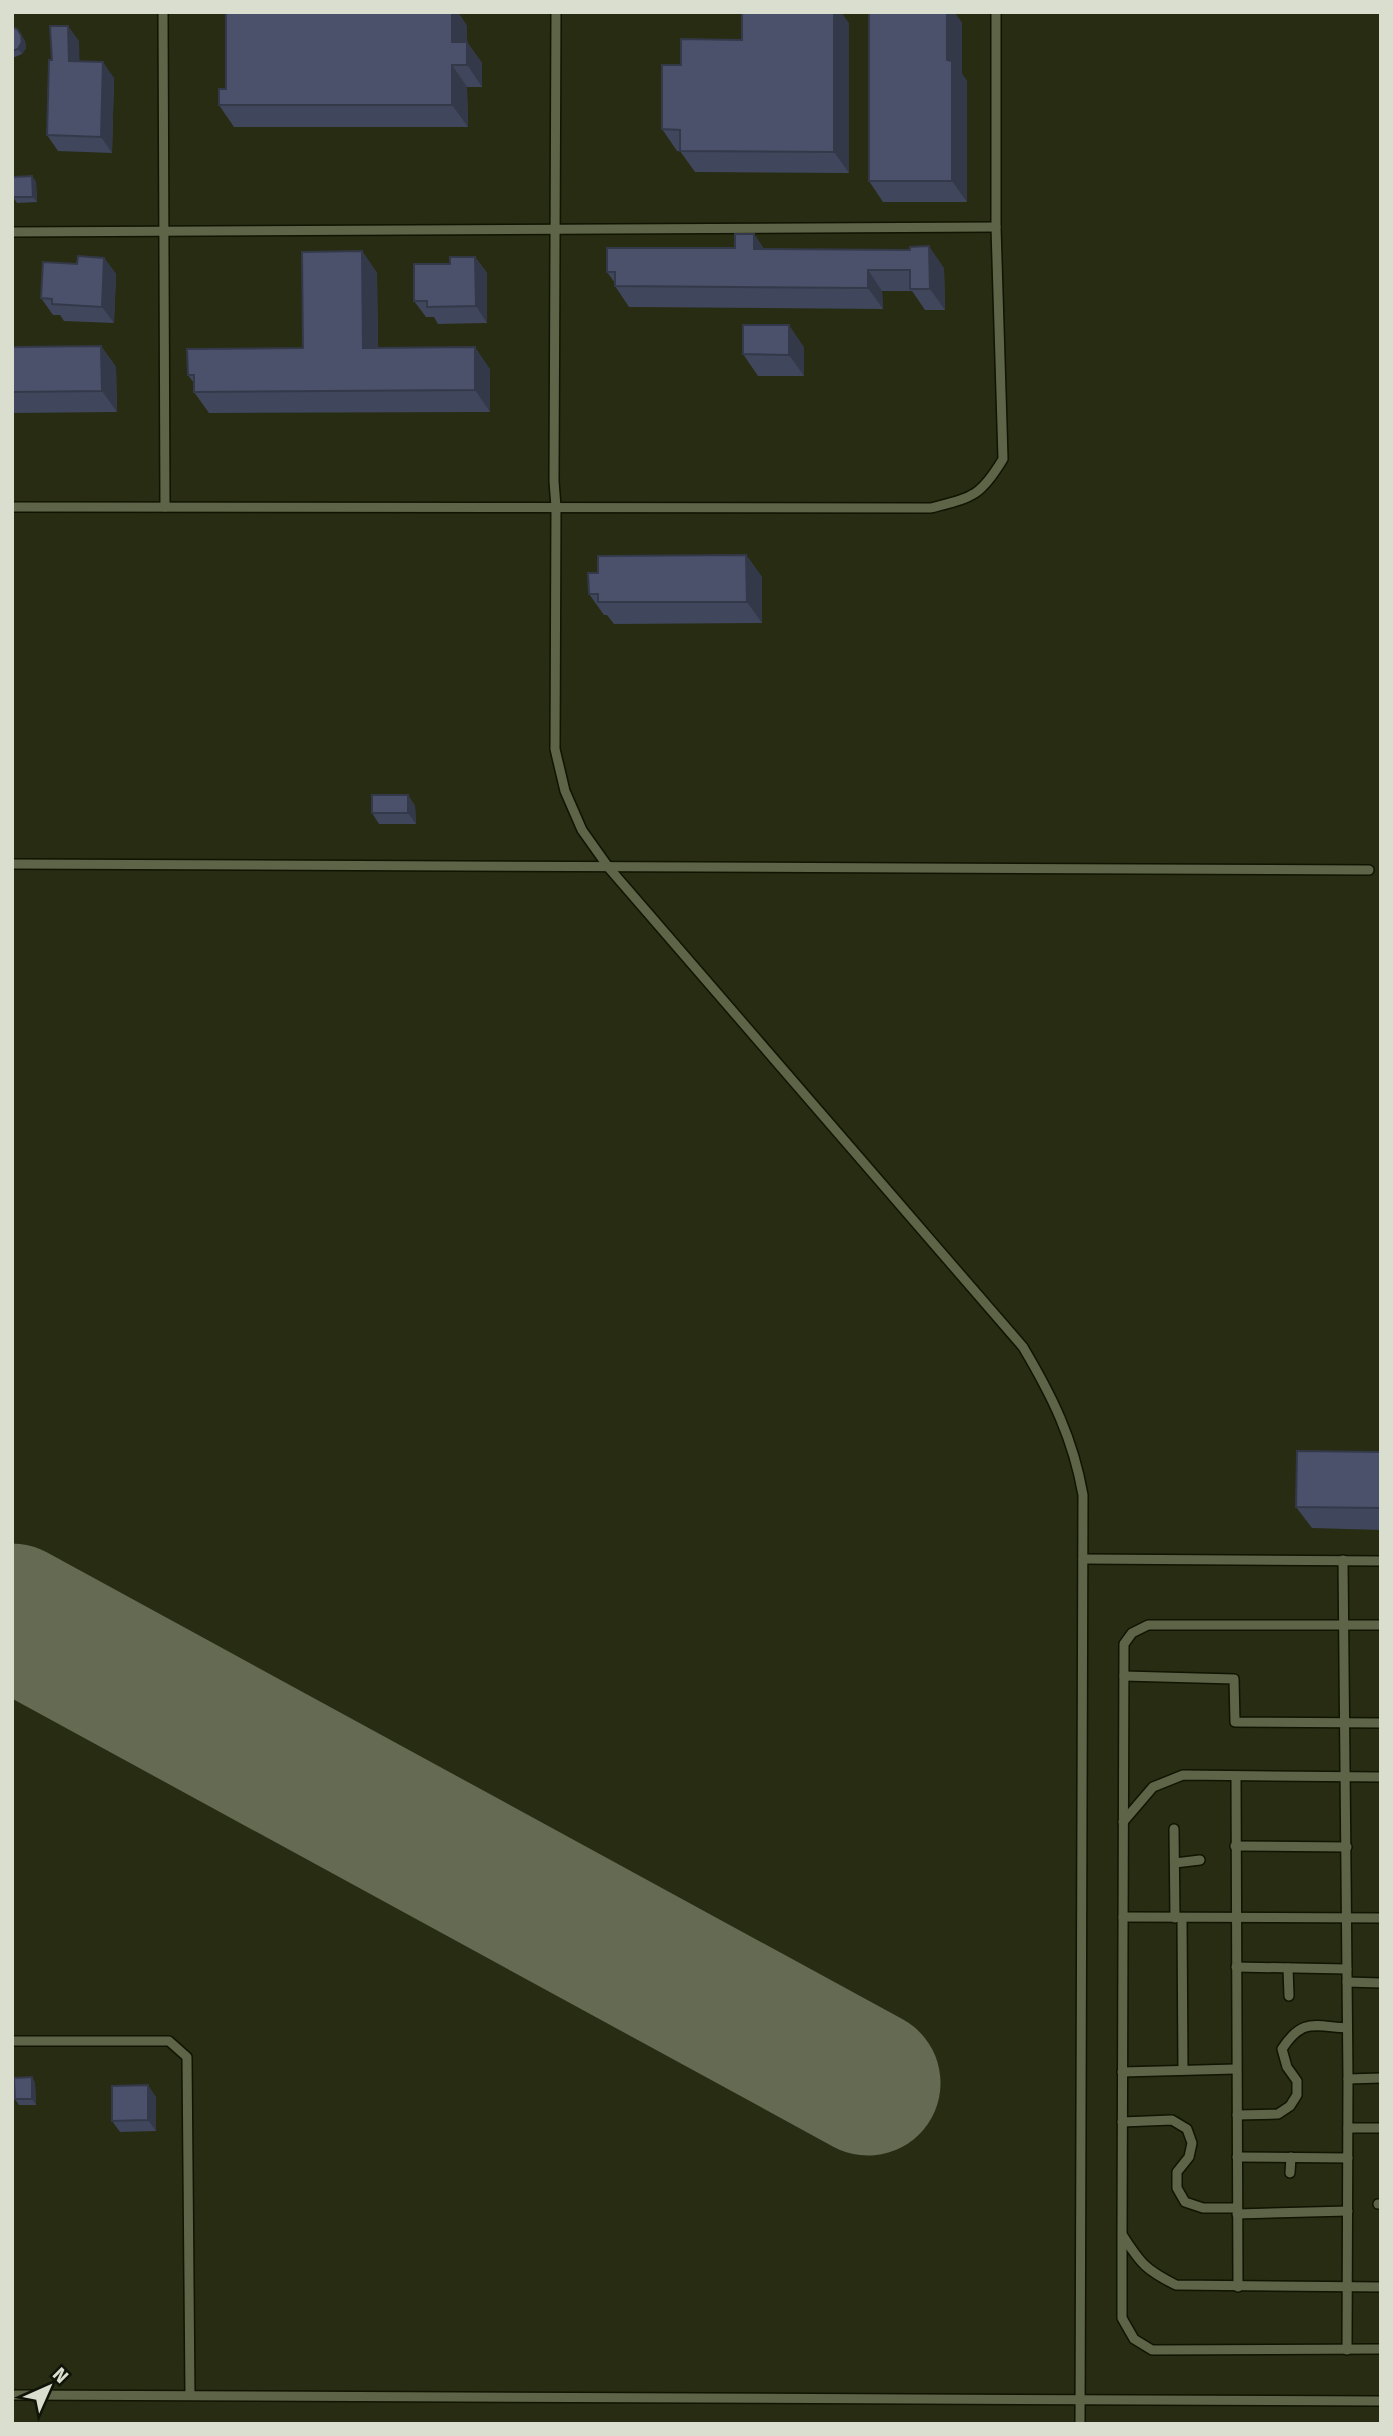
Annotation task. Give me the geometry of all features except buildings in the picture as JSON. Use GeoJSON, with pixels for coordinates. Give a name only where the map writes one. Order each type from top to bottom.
{"type":"FeatureCollection","features":[{"type":"Feature","properties":{"kind":"lane"},"geometry":{"type":"LineString","coordinates":[[163,12],[165,507]]}},
{"type":"Feature","properties":{"kind":"lane"},"geometry":{"type":"LineString","coordinates":[[556,12],[555,749],[565,791],[582,830],[609,868],[1023,1347],[1065,1426],[1077,1462],[1083,1495],[1080,2424]]}},
{"type":"Feature","properties":{"kind":"lane"},"geometry":{"type":"LineString","coordinates":[[12,507],[931,508],[966,499],[987,485],[1003,459],[996,227],[996,12]]}},
{"type":"Feature","properties":{"kind":"lane"},"geometry":{"type":"LineString","coordinates":[[12,232],[996,227]]}},
{"type":"Feature","properties":{"kind":"lane"},"geometry":{"type":"LineString","coordinates":[[12,864],[1369,870]]}},
{"type":"Feature","properties":{"kind":"lane"},"geometry":{"type":"LineString","coordinates":[[1083,1559],[1381,1561]]}},
{"type":"Feature","properties":{"kind":"lane"},"geometry":{"type":"LineString","coordinates":[[1343,1560],[1346,1625],[1347,2350]]}},
{"type":"Feature","properties":{"kind":"lane"},"geometry":{"type":"LineString","coordinates":[[1381,1625],[1148,1625],[1132,1633],[1124,1644],[1122,2072],[1122,2318],[1134,2339],[1153,2350],[1381,2349]]}},
{"type":"Feature","properties":{"kind":"lane"},"geometry":{"type":"LineString","coordinates":[[1124,1676],[1234,1679],[1235,1723],[1381,1723]]}},
{"type":"Feature","properties":{"kind":"lane"},"geometry":{"type":"LineString","coordinates":[[1123,1822],[1153,1787],[1183,1775],[1381,1777]]}},
{"type":"Feature","properties":{"kind":"lane"},"geometry":{"type":"LineString","coordinates":[[1236,1776],[1238,2287]]}},
{"type":"Feature","properties":{"kind":"lane"},"geometry":{"type":"LineString","coordinates":[[1174,1829],[1183,2070]]}},
{"type":"Feature","properties":{"kind":"lane"},"geometry":{"type":"LineString","coordinates":[[1235,1846],[1346,1847]]}},
{"type":"Feature","properties":{"kind":"lane"},"geometry":{"type":"LineString","coordinates":[[1175,1863],[1200,1860]]}},
{"type":"Feature","properties":{"kind":"lane"},"geometry":{"type":"LineString","coordinates":[[1123,1917],[1381,1918]]}},
{"type":"Feature","properties":{"kind":"lane"},"geometry":{"type":"LineString","coordinates":[[1236,1967],[1347,1969]]}},
{"type":"Feature","properties":{"kind":"lane"},"geometry":{"type":"LineString","coordinates":[[1288,1968],[1289,1996]]}},
{"type":"Feature","properties":{"kind":"lane"},"geometry":{"type":"LineString","coordinates":[[1347,1982],[1381,1983]]}},
{"type":"Feature","properties":{"kind":"lane"},"geometry":{"type":"LineString","coordinates":[[1237,2115],[1278,2114],[1290,2106],[1297,2095],[1297,2081],[1287,2067],[1282,2049],[1293,2031],[1309,2025],[1347,2028]]}},
{"type":"Feature","properties":{"kind":"lane"},"geometry":{"type":"LineString","coordinates":[[12,2041],[169,2041],[187,2057],[190,2395]]}},
{"type":"Feature","properties":{"kind":"lane"},"geometry":{"type":"LineString","coordinates":[[1122,2072],[1236,2069]]}},
{"type":"Feature","properties":{"kind":"lane"},"geometry":{"type":"LineString","coordinates":[[1348,2079],[1381,2078]]}},
{"type":"Feature","properties":{"kind":"lane"},"geometry":{"type":"LineString","coordinates":[[1122,2122],[1172,2120],[1187,2129],[1192,2143],[1189,2157],[1177,2172],[1177,2188],[1185,2202],[1203,2208],[1237,2211],[1348,2211]]}},
{"type":"Feature","properties":{"kind":"lane"},"geometry":{"type":"LineString","coordinates":[[1348,2128],[1381,2128]]}},
{"type":"Feature","properties":{"kind":"lane"},"geometry":{"type":"LineString","coordinates":[[1237,2157],[1348,2158]]}},
{"type":"Feature","properties":{"kind":"lane"},"geometry":{"type":"LineString","coordinates":[[1290,2173],[1291,2157]]}},
{"type":"Feature","properties":{"kind":"lane"},"geometry":{"type":"LineString","coordinates":[[1122,2234],[1150,2272],[1176,2285],[1381,2287]]}},
{"type":"Feature","properties":{"kind":"lane"},"geometry":{"type":"LineString","coordinates":[[12,2395],[1381,2401]]}},
{"type":"Feature","properties":{"kind":"runway"},"geometry":{"type":"LineString","coordinates":[[12,1616],[868,2083]]}}]}
